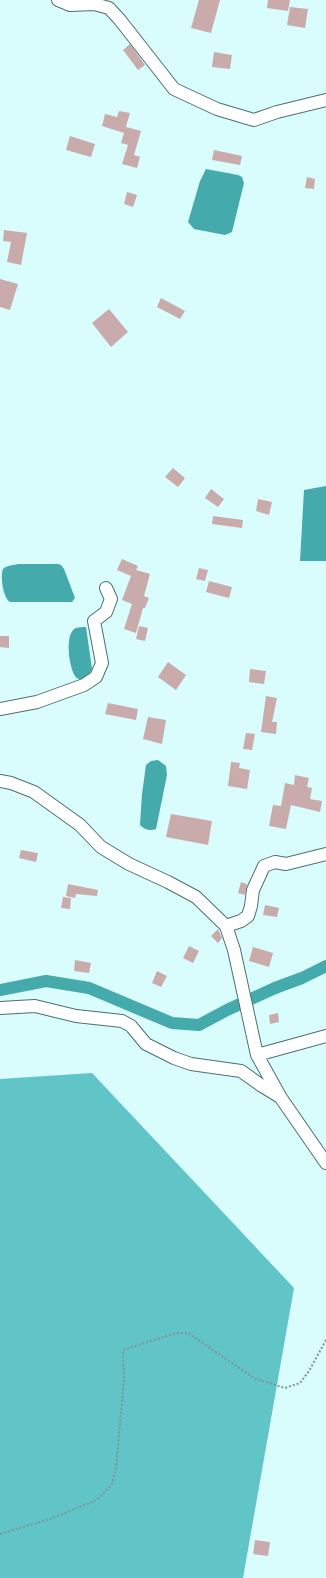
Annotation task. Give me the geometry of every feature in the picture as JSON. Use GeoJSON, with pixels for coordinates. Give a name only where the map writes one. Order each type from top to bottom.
{"type":"FeatureCollection","features":[{"type":"Feature","properties":{"kind":"street"},"geometry":{"type":"LineString","coordinates":[[58,0],[70,5],[94,4],[109,8],[174,89],[217,109],[254,120],[277,112],[326,100]]}},
{"type":"Feature","properties":{"kind":"street"},"geometry":{"type":"LineString","coordinates":[[0,709],[37,702],[84,685],[96,677],[102,663],[94,621],[106,612],[111,599],[106,588]]}},
{"type":"Feature","properties":{"kind":"street"},"geometry":{"type":"LineString","coordinates":[[0,782],[11,783],[34,792],[80,825],[102,847],[129,864],[196,897],[216,914],[226,926],[234,950],[257,1055],[281,1098],[326,1163]]}},
{"type":"Feature","properties":{"kind":"street"},"geometry":{"type":"LineString","coordinates":[[226,926],[241,921],[248,916],[253,890],[264,866],[275,862],[286,864],[326,854]]}},
{"type":"Feature","properties":{"kind":"street"},"geometry":{"type":"LineString","coordinates":[[0,1008],[36,1006],[76,1016],[122,1021],[131,1026],[146,1044],[174,1058],[191,1064],[241,1071],[281,1098]]}},
{"type":"Feature","properties":{"kind":"street"},"geometry":{"type":"LineString","coordinates":[[257,1055],[326,1036]]}},
{"type":"Feature","properties":{"kind":"path"},"geometry":{"type":"LineString","coordinates":[[0,1534],[50,1519],[97,1500],[112,1484],[116,1467],[124,1380],[123,1350],[176,1333],[188,1333],[254,1378],[286,1388],[300,1383],[309,1371],[326,1340]]}},
{"type":"Feature","properties":{"kind":"shaded area"},"geometry":{"type":"Polygon","coordinates":[[[206,169],[238,175],[242,177],[244,183],[232,232],[225,235],[194,229],[188,222],[200,181],[206,169]]]}},
{"type":"Feature","properties":{"kind":"shaded area"},"geometry":{"type":"Polygon","coordinates":[[[326,486],[326,561],[300,561],[304,490],[326,486]]]}},
{"type":"Feature","properties":{"kind":"shaded area"},"geometry":{"type":"Polygon","coordinates":[[[19,564],[61,565],[75,598],[72,602],[10,602],[4,592],[2,572],[6,567],[19,564]]]}},
{"type":"Feature","properties":{"kind":"shaded area"},"geometry":{"type":"Polygon","coordinates":[[[86,627],[92,669],[87,678],[80,680],[73,672],[69,643],[72,631],[76,628],[86,627]]]}},
{"type":"Feature","properties":{"kind":"shaded area"},"geometry":{"type":"Polygon","coordinates":[[[158,760],[166,766],[167,775],[156,829],[150,830],[140,825],[142,794],[146,765],[151,761],[158,760]]]}},
{"type":"Feature","properties":{"kind":"shaded area"},"geometry":{"type":"Polygon","coordinates":[[[92,1073],[294,1288],[243,1578],[0,1578],[0,1079],[92,1073]]]}},
{"type":"Feature","properties":{"kind":"building"},"geometry":{"type":"Polygon","coordinates":[[[199,0],[220,0],[211,33],[191,28],[199,0]]]}},
{"type":"Feature","properties":{"kind":"building"},"geometry":{"type":"Polygon","coordinates":[[[268,0],[290,0],[288,11],[267,8],[268,0]]]}},
{"type":"Feature","properties":{"kind":"building"},"geometry":{"type":"Polygon","coordinates":[[[290,7],[308,9],[305,28],[287,25],[290,7]]]}},
{"type":"Feature","properties":{"kind":"building"},"geometry":{"type":"Polygon","coordinates":[[[130,44],[145,65],[138,70],[123,50],[130,44]]]}},
{"type":"Feature","properties":{"kind":"building"},"geometry":{"type":"Polygon","coordinates":[[[214,52],[232,55],[230,69],[212,67],[214,52]]]}},
{"type":"Feature","properties":{"kind":"building"},"geometry":{"type":"Polygon","coordinates":[[[119,111],[130,113],[125,130],[126,127],[141,131],[134,155],[140,157],[137,168],[122,164],[128,145],[121,143],[124,133],[102,126],[105,114],[117,117],[119,111]]]}},
{"type":"Feature","properties":{"kind":"building"},"geometry":{"type":"Polygon","coordinates":[[[70,136],[95,144],[91,157],[66,150],[70,136]]]}},
{"type":"Feature","properties":{"kind":"building"},"geometry":{"type":"Polygon","coordinates":[[[214,150],[242,156],[240,165],[212,160],[214,150]]]}},
{"type":"Feature","properties":{"kind":"building"},"geometry":{"type":"Polygon","coordinates":[[[307,177],[315,179],[314,189],[305,188],[307,177]]]}},
{"type":"Feature","properties":{"kind":"building"},"geometry":{"type":"Polygon","coordinates":[[[127,192],[137,195],[133,207],[124,204],[127,192]]]}},
{"type":"Feature","properties":{"kind":"building"},"geometry":{"type":"Polygon","coordinates":[[[4,230],[27,233],[21,265],[7,262],[11,242],[3,241],[4,230]]]}},
{"type":"Feature","properties":{"kind":"building"},"geometry":{"type":"Polygon","coordinates":[[[0,279],[18,284],[10,310],[0,307],[0,279]]]}},
{"type":"Feature","properties":{"kind":"building"},"geometry":{"type":"Polygon","coordinates":[[[161,298],[185,311],[180,319],[157,307],[161,298]]]}},
{"type":"Feature","properties":{"kind":"building"},"geometry":{"type":"Polygon","coordinates":[[[109,309],[128,332],[111,347],[92,323],[109,309]]]}},
{"type":"Feature","properties":{"kind":"building"},"geometry":{"type":"Polygon","coordinates":[[[173,468],[185,478],[178,487],[165,477],[173,468]]]}},
{"type":"Feature","properties":{"kind":"building"},"geometry":{"type":"Polygon","coordinates":[[[211,489],[224,499],[218,507],[205,498],[211,489]]]}},
{"type":"Feature","properties":{"kind":"building"},"geometry":{"type":"Polygon","coordinates":[[[258,499],[272,502],[269,515],[256,511],[258,499]]]}},
{"type":"Feature","properties":{"kind":"building"},"geometry":{"type":"Polygon","coordinates":[[[213,516],[243,520],[242,528],[212,524],[213,516]]]}},
{"type":"Feature","properties":{"kind":"building"},"geometry":{"type":"Polygon","coordinates":[[[122,559],[138,566],[136,570],[150,574],[144,596],[149,598],[145,608],[143,608],[136,633],[124,629],[132,604],[122,600],[131,576],[117,570],[122,559]]]}},
{"type":"Feature","properties":{"kind":"building"},"geometry":{"type":"Polygon","coordinates":[[[199,568],[208,570],[205,581],[196,579],[199,568]]]}},
{"type":"Feature","properties":{"kind":"building"},"geometry":{"type":"Polygon","coordinates":[[[209,581],[232,587],[229,598],[206,592],[209,581]]]}},
{"type":"Feature","properties":{"kind":"building"},"geometry":{"type":"Polygon","coordinates":[[[139,626],[148,628],[145,641],[136,639],[139,626]]]}},
{"type":"Feature","properties":{"kind":"building"},"geometry":{"type":"Polygon","coordinates":[[[0,636],[9,636],[9,648],[0,647],[0,636]]]}},
{"type":"Feature","properties":{"kind":"building"},"geometry":{"type":"Polygon","coordinates":[[[168,662],[186,675],[176,690],[158,677],[168,662]]]}},
{"type":"Feature","properties":{"kind":"building"},"geometry":{"type":"Polygon","coordinates":[[[250,669],[266,671],[264,684],[249,682],[250,669]]]}},
{"type":"Feature","properties":{"kind":"building"},"geometry":{"type":"Polygon","coordinates":[[[266,696],[277,698],[272,722],[277,722],[276,734],[261,732],[266,696]]]}},
{"type":"Feature","properties":{"kind":"building"},"geometry":{"type":"Polygon","coordinates":[[[108,703],[138,709],[136,720],[105,714],[108,703]]]}},
{"type":"Feature","properties":{"kind":"building"},"geometry":{"type":"Polygon","coordinates":[[[148,717],[166,720],[162,744],[143,739],[148,717]]]}},
{"type":"Feature","properties":{"kind":"building"},"geometry":{"type":"Polygon","coordinates":[[[246,733],[255,734],[252,750],[243,749],[246,733]]]}},
{"type":"Feature","properties":{"kind":"building"},"geometry":{"type":"Polygon","coordinates":[[[231,762],[240,763],[239,768],[250,770],[247,789],[228,786],[231,762]]]}},
{"type":"Feature","properties":{"kind":"building"},"geometry":{"type":"Polygon","coordinates":[[[295,775],[309,778],[307,787],[312,788],[310,799],[322,801],[320,812],[291,805],[286,829],[269,826],[273,805],[281,806],[285,783],[294,785],[295,775]]]}},
{"type":"Feature","properties":{"kind":"building"},"geometry":{"type":"Polygon","coordinates":[[[171,814],[212,821],[208,845],[166,837],[171,814]]]}},
{"type":"Feature","properties":{"kind":"building"},"geometry":{"type":"Polygon","coordinates":[[[21,850],[38,853],[36,862],[19,858],[21,850]]]}},
{"type":"Feature","properties":{"kind":"building"},"geometry":{"type":"Polygon","coordinates":[[[241,882],[247,884],[245,895],[238,893],[241,882]]]}},
{"type":"Feature","properties":{"kind":"building"},"geometry":{"type":"Polygon","coordinates":[[[68,884],[98,890],[97,896],[76,894],[75,898],[66,896],[68,884]]]}},
{"type":"Feature","properties":{"kind":"building"},"geometry":{"type":"Polygon","coordinates":[[[63,897],[71,898],[70,909],[61,908],[63,897]]]}},
{"type":"Feature","properties":{"kind":"building"},"geometry":{"type":"Polygon","coordinates":[[[265,905],[279,908],[277,917],[263,915],[265,905]]]}},
{"type":"Feature","properties":{"kind":"building"},"geometry":{"type":"Polygon","coordinates":[[[218,929],[222,938],[218,943],[211,936],[218,929]]]}},
{"type":"Feature","properties":{"kind":"building"},"geometry":{"type":"Polygon","coordinates":[[[189,946],[199,951],[193,963],[183,958],[189,946]]]}},
{"type":"Feature","properties":{"kind":"building"},"geometry":{"type":"Polygon","coordinates":[[[253,947],[273,953],[269,967],[249,961],[253,947]]]}},
{"type":"Feature","properties":{"kind":"building"},"geometry":{"type":"Polygon","coordinates":[[[75,960],[91,963],[89,973],[74,971],[75,960]]]}},
{"type":"Feature","properties":{"kind":"building"},"geometry":{"type":"Polygon","coordinates":[[[157,971],[167,976],[161,987],[152,983],[157,971]]]}},
{"type":"Feature","properties":{"kind":"building"},"geometry":{"type":"Polygon","coordinates":[[[278,1013],[279,1022],[270,1024],[269,1015],[278,1013]]]}},
{"type":"Feature","properties":{"kind":"building"},"geometry":{"type":"Polygon","coordinates":[[[255,1540],[270,1542],[268,1556],[253,1554],[255,1540]]]}},
{"type":"Feature","properties":{"kind":"waterway"},"geometry":{"type":"LineString","coordinates":[[0,990],[46,981],[89,988],[172,1023],[199,1025],[227,1010],[275,988],[302,978],[326,966]]}}]}
